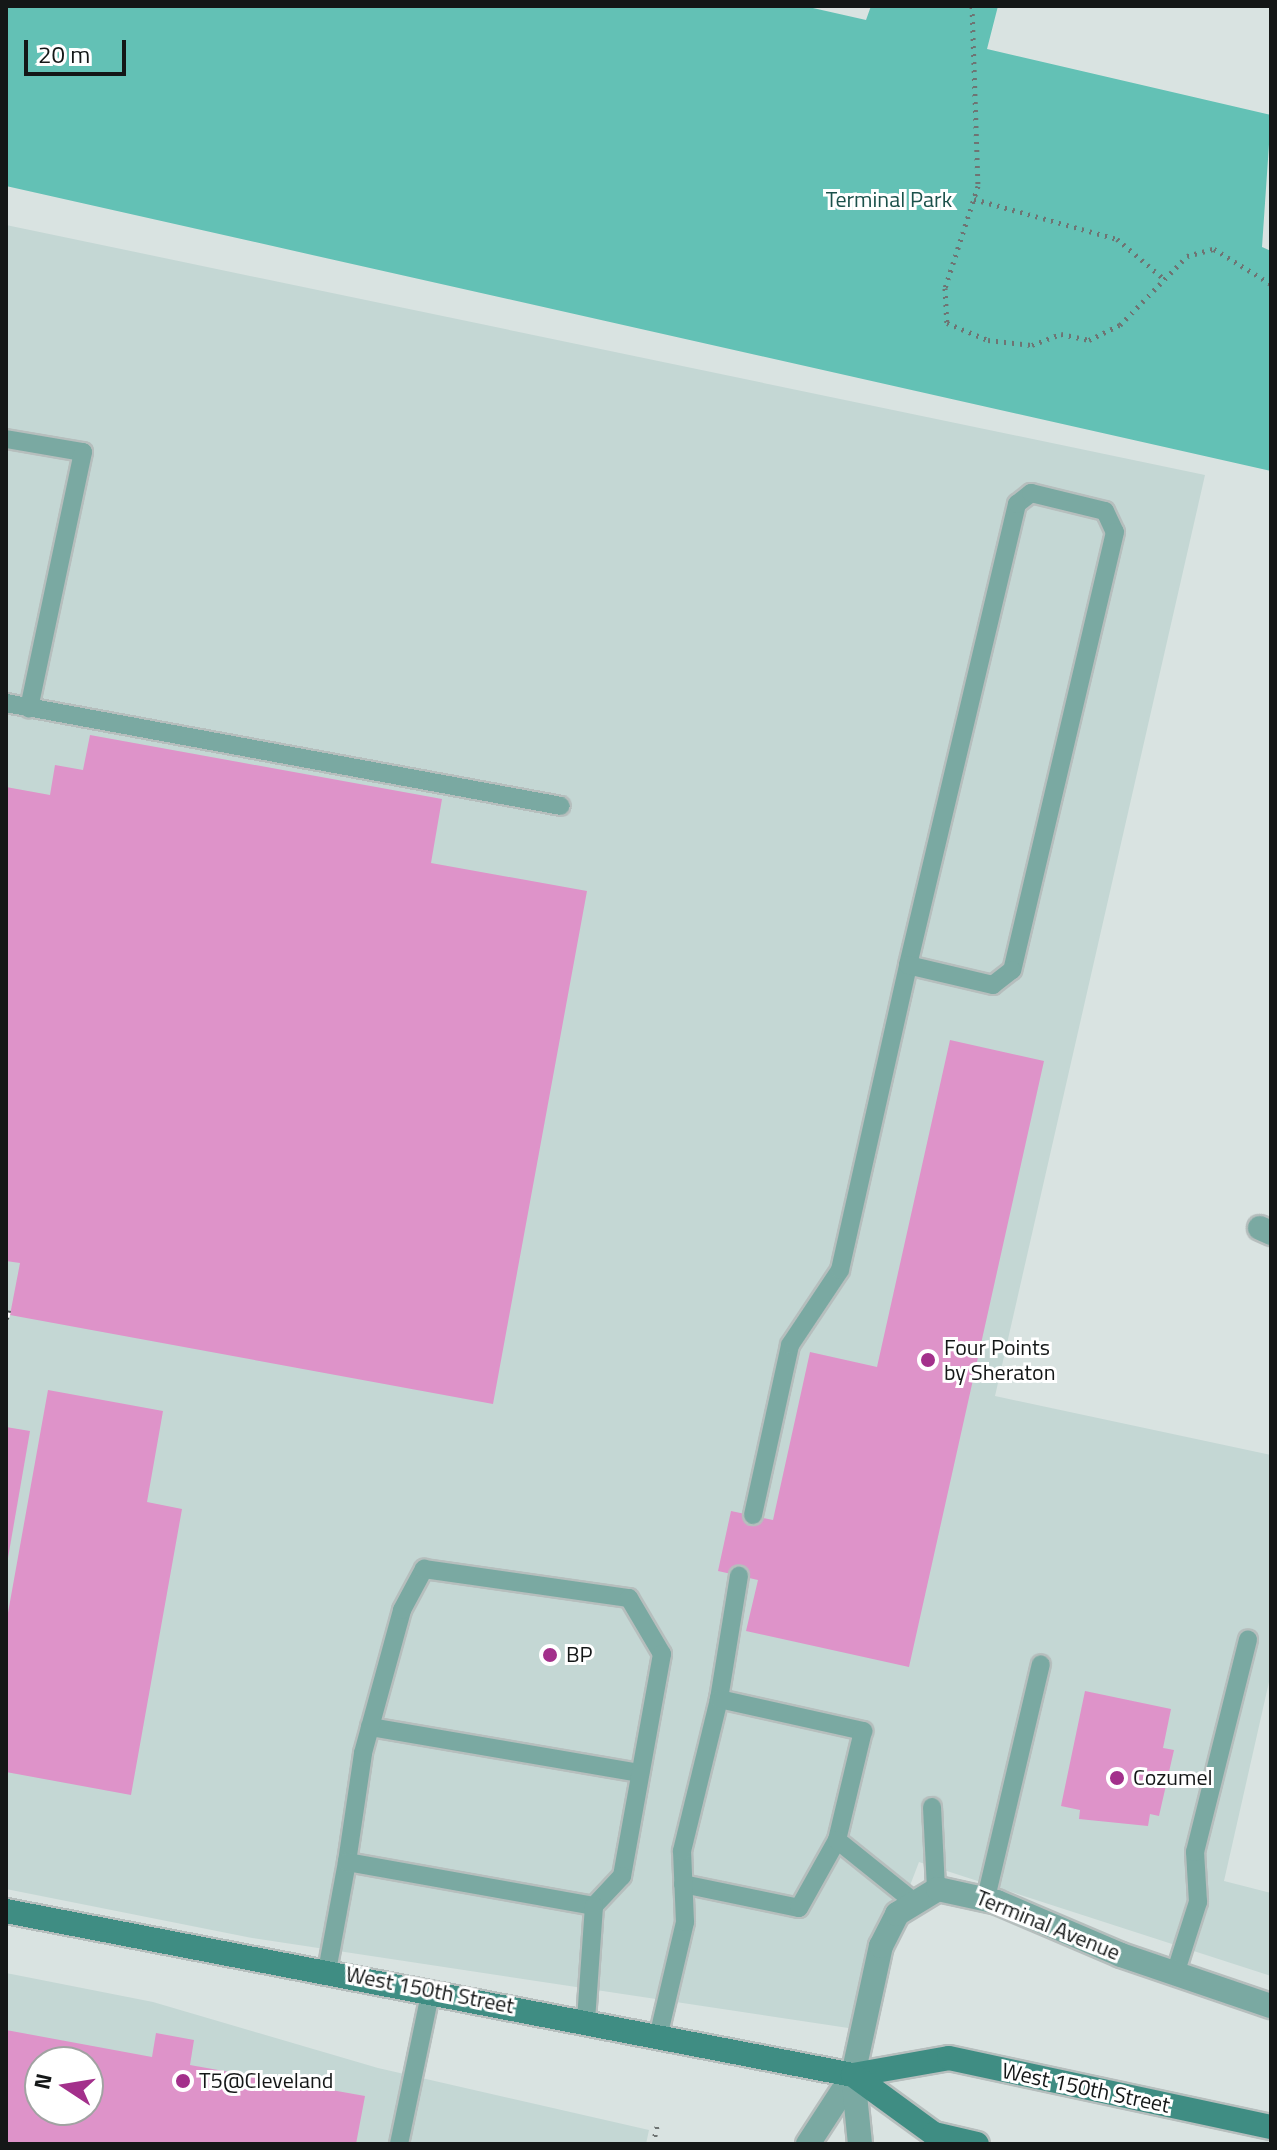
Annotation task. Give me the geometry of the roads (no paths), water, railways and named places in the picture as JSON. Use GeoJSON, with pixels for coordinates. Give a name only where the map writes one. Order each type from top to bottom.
{"type":"FeatureCollection","features":[{"type":"Feature","properties":{"kind":"main road","name":"West 150th Street"},"geometry":{"type":"LineString","coordinates":[[6,1911],[659,2033],[853,2075],[949,2058],[1271,2127]]}},
{"type":"Feature","properties":{"kind":"main road","name":"West 150th Street"},"geometry":{"type":"LineString","coordinates":[[853,2075],[934,2134],[977,2144]]}},
{"type":"Feature","properties":{"kind":"street","name":"Terminal Avenue"},"geometry":{"type":"LineString","coordinates":[[936,1890],[986,1898],[1175,1974],[1271,2006]]}},
{"type":"Feature","properties":{"kind":"street"},"geometry":{"type":"LineString","coordinates":[[860,2144],[853,2075],[881,1946],[897,1914],[936,1890]]}},
{"type":"Feature","properties":{"kind":"street"},"geometry":{"type":"LineString","coordinates":[[808,2144],[853,2075]]}},
{"type":"Feature","properties":{"kind":"lane"},"geometry":{"type":"LineString","coordinates":[[6,439],[83,452],[29,708]]}},
{"type":"Feature","properties":{"kind":"lane"},"geometry":{"type":"LineString","coordinates":[[753,1515],[790,1345],[840,1270],[908,965],[1017,504],[1031,493],[1105,511],[1115,532],[1012,970],[993,985],[908,965]]}},
{"type":"Feature","properties":{"kind":"lane"},"geometry":{"type":"LineString","coordinates":[[6,703],[561,806]]}},
{"type":"Feature","properties":{"kind":"lane"},"geometry":{"type":"LineString","coordinates":[[327,1971],[370,1727],[402,1610],[424,1569],[629,1598],[662,1654],[622,1876],[594,1906],[586,2020]]}},
{"type":"Feature","properties":{"kind":"lane"},"geometry":{"type":"LineString","coordinates":[[659,2033],[685,1922],[682,1851],[719,1699],[739,1576]]}},
{"type":"Feature","properties":{"kind":"lane"},"geometry":{"type":"LineString","coordinates":[[1175,1974],[1198,1902],[1195,1852],[1248,1639]]}},
{"type":"Feature","properties":{"kind":"lane"},"geometry":{"type":"LineString","coordinates":[[986,1898],[1041,1664]]}},
{"type":"Feature","properties":{"kind":"lane"},"geometry":{"type":"LineString","coordinates":[[683,1884],[799,1908],[837,1840],[863,1731],[719,1699]]}},
{"type":"Feature","properties":{"kind":"lane"},"geometry":{"type":"LineString","coordinates":[[370,1727],[640,1773]]}},
{"type":"Feature","properties":{"kind":"lane"},"geometry":{"type":"LineString","coordinates":[[932,1807],[936,1890]]}},
{"type":"Feature","properties":{"kind":"lane"},"geometry":{"type":"LineString","coordinates":[[837,1840],[914,1902]]}},
{"type":"Feature","properties":{"kind":"lane"},"geometry":{"type":"LineString","coordinates":[[347,1862],[594,1906]]}},
{"type":"Feature","properties":{"kind":"lane"},"geometry":{"type":"LineString","coordinates":[[399,2144],[431,1990]]}},
{"type":"Feature","properties":{"kind":"railway"},"geometry":{"type":"LineString","coordinates":[[6,1314],[10,1315]]}},
{"type":"Feature","properties":{"kind":"place","name":"Four Points by Sheraton"},"geometry":{"type":"Point","coordinates":[928,1360]}},
{"type":"Feature","properties":{"kind":"place","name":"BP"},"geometry":{"type":"Point","coordinates":[550,1655]}},
{"type":"Feature","properties":{"kind":"place","name":"Cozumel"},"geometry":{"type":"Point","coordinates":[1117,1778]}},
{"type":"Feature","properties":{"kind":"place","name":"T5@Cleveland"},"geometry":{"type":"Point","coordinates":[183,2081]}},
{"type":"Feature","properties":{"kind":"park label","name":"Terminal Park"},"geometry":{"type":"Point","coordinates":[889,200]}}]}
